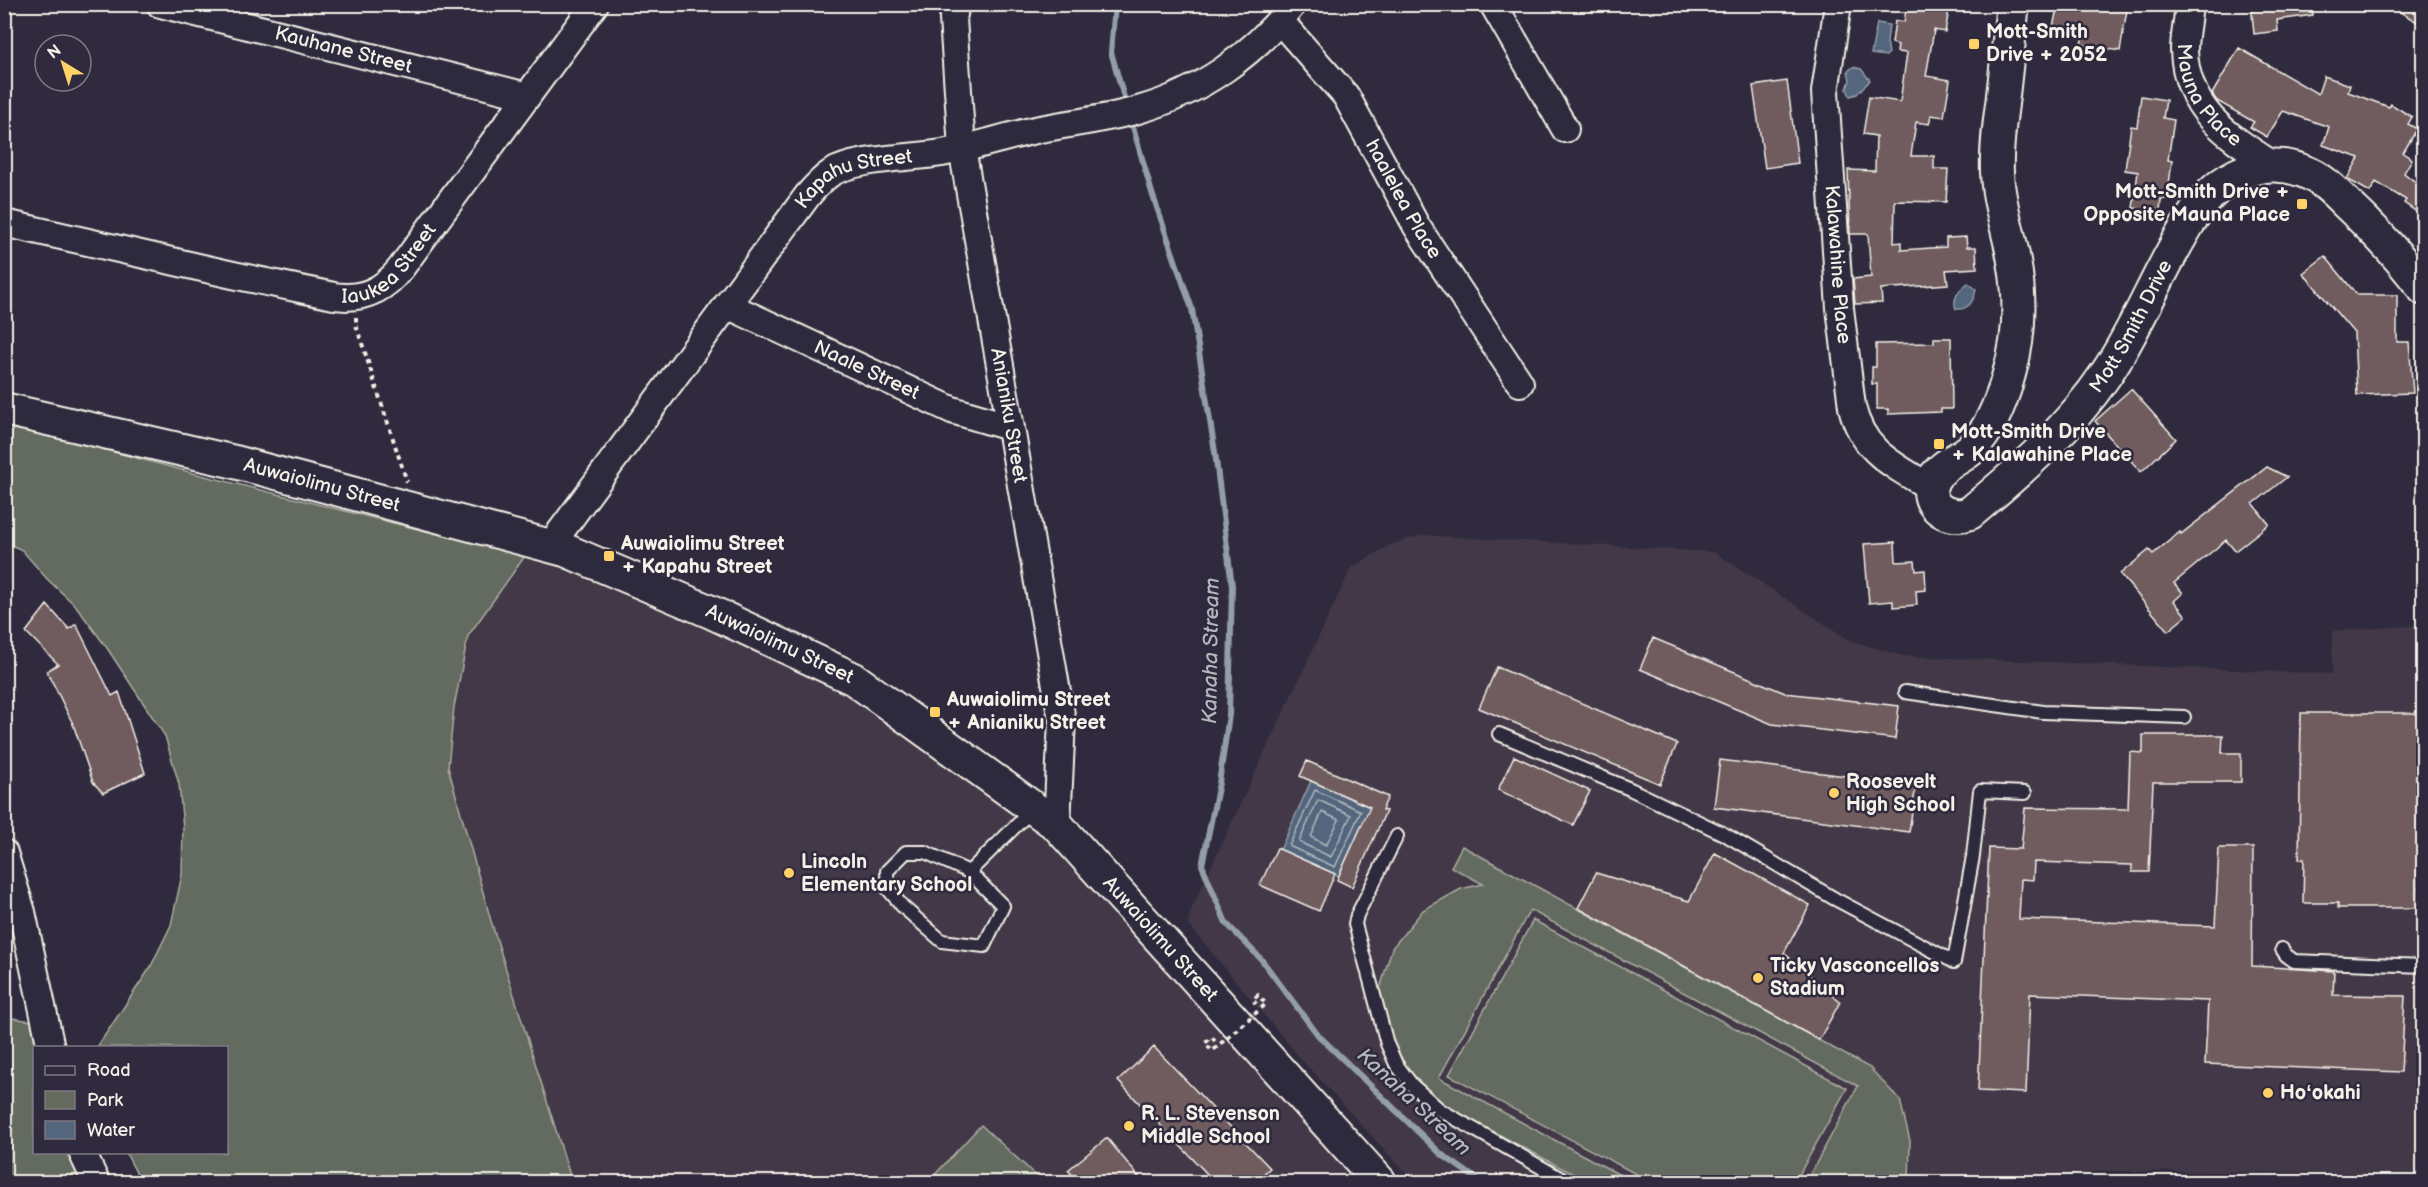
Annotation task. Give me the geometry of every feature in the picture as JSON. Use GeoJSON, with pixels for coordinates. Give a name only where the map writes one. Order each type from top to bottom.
{"type":"FeatureCollection","features":[{"type":"Feature","properties":{"kind":"street","name":"Kauhane Street"},"geometry":{"type":"LineString","coordinates":[[160,4],[527,96]]}},
{"type":"Feature","properties":{"kind":"street","name":"Iaukea Street"},"geometry":{"type":"LineString","coordinates":[[4,223],[244,278],[340,297],[359,297],[371,294],[393,279],[595,4]]}},
{"type":"Feature","properties":{"kind":"street","name":"Anianiku Street"},"geometry":{"type":"LineString","coordinates":[[956,4],[953,18],[962,148],[1062,720],[1045,817]]}},
{"type":"Feature","properties":{"kind":"street"},"geometry":{"type":"LineString","coordinates":[[1492,4],[1565,129]]}},
{"type":"Feature","properties":{"kind":"street","name":"Kalawahine Place"},"geometry":{"type":"LineString","coordinates":[[1838,4],[1825,92],[1840,308],[1852,407],[1856,422],[1869,445],[1887,460],[1931,488]]}},
{"type":"Feature","properties":{"kind":"street"},"geometry":{"type":"LineString","coordinates":[[1931,488],[1938,473],[1970,449],[1986,430],[2001,399],[2015,352],[2019,305],[2018,282],[1998,188],[1996,153],[2013,4]]}},
{"type":"Feature","properties":{"kind":"street","name":"Mauna Place"},"geometry":{"type":"LineString","coordinates":[[2189,4],[2184,49],[2188,80],[2195,95],[2213,121],[2273,165]]}},
{"type":"Feature","properties":{"kind":"street","name":"Kapahu Street"},"geometry":{"type":"LineString","coordinates":[[550,546],[808,195],[830,173],[856,165],[944,153],[1156,104],[1204,83],[1258,43],[1287,13]]}},
{"type":"Feature","properties":{"kind":"street","name":"haalelea Place"},"geometry":{"type":"LineString","coordinates":[[1287,13],[1346,96],[1417,227],[1520,383]]}},
{"type":"Feature","properties":{"kind":"street","name":"Mott Smith Drive"},"geometry":{"type":"LineString","coordinates":[[1931,488],[1934,503],[1946,514],[1963,516],[1970,513],[2063,429],[2107,372],[2203,201],[2227,179],[2241,171],[2273,165],[2299,169],[2322,181],[2388,243],[2424,289]]}},
{"type":"Feature","properties":{"kind":"street","name":"Naale Street"},"geometry":{"type":"LineString","coordinates":[[727,305],[952,410],[1010,427]]}},
{"type":"Feature","properties":{"kind":"street","name":"Auwaiolimu Street"},"geometry":{"type":"LineString","coordinates":[[4,409],[235,462],[415,508],[550,546],[711,612],[854,679],[1045,817],[1380,1182]]}},
{"type":"Feature","properties":{"kind":"street"},"geometry":{"type":"LineString","coordinates":[[4,853],[22,912],[51,1046]]}},
{"type":"Feature","properties":{"kind":"street"},"geometry":{"type":"LineString","coordinates":[[83,1154],[96,1182]]}},
{"type":"Feature","properties":{"kind":"lane"},"geometry":{"type":"LineString","coordinates":[[1905,693],[2043,712],[2184,717]]}},
{"type":"Feature","properties":{"kind":"lane"},"geometry":{"type":"LineString","coordinates":[[1499,734],[1630,789],[1726,835],[1835,899],[1954,962],[1973,856],[1980,791],[2025,793]]}},
{"type":"Feature","properties":{"kind":"lane"},"geometry":{"type":"LineString","coordinates":[[969,872],[1045,817]]}},
{"type":"Feature","properties":{"kind":"lane"},"geometry":{"type":"LineString","coordinates":[[1397,836],[1357,915],[1355,924],[1384,1034],[1396,1064],[1412,1085],[1440,1110],[1567,1182]]}},
{"type":"Feature","properties":{"kind":"lane"},"geometry":{"type":"LineString","coordinates":[[906,852],[925,852],[969,872],[1004,906],[984,946],[942,941],[903,907],[888,889],[887,871],[906,852]]}},
{"type":"Feature","properties":{"kind":"lane"},"geometry":{"type":"LineString","coordinates":[[2283,948],[2286,955],[2294,962],[2424,966]]}},
{"type":"Feature","properties":{"kind":"path"},"geometry":{"type":"LineString","coordinates":[[357,330],[415,508]]}},
{"type":"Feature","properties":{"kind":"path"},"geometry":{"type":"LineString","coordinates":[[1215,1041],[1212,1037],[1205,1043],[1212,1051],[1266,1004],[1258,995],[1253,1000],[1256,1004]]}},
{"type":"Feature","properties":{"kind":"shaded area","name":"Roosevelt High School"},"geometry":{"type":"Polygon","coordinates":[[[1421,535],[1714,552],[1851,641],[1904,656],[2332,674],[2333,631],[2423,625],[2423,1174],[2099,1171],[2064,1177],[2051,1182],[1414,1182],[1300,1058],[1188,924],[1190,912],[1351,568],[1390,545],[1421,535]]]}},
{"type":"Feature","properties":{"kind":"shaded area","name":"Lincoln Elementary School"},"geometry":{"type":"Polygon","coordinates":[[[550,546],[854,679],[1057,825],[1372,1182],[572,1182],[491,921],[448,767],[454,707],[468,636],[525,556],[550,546]]]}},
{"type":"Feature","properties":{"kind":"green space"},"geometry":{"type":"Polygon","coordinates":[[[4,423],[525,556],[468,636],[454,707],[448,767],[491,921],[572,1182],[141,1182],[127,1154],[228,1154],[228,1046],[98,1046],[150,968],[171,925],[182,875],[183,828],[179,784],[165,736],[107,648],[76,606],[47,579],[22,550],[5,542],[4,423]]]}},
{"type":"Feature","properties":{"kind":"green space"},"geometry":{"type":"Polygon","coordinates":[[[1462,846],[1870,1068],[1900,1100],[1910,1141],[1909,1182],[1806,1182],[1858,1086],[1530,910],[1439,1078],[1633,1182],[1588,1182],[1438,1102],[1408,1069],[1387,1032],[1379,992],[1392,948],[1423,910],[1461,889],[1483,884],[1451,867],[1462,846]]]}},
{"type":"Feature","properties":{"kind":"green space"},"geometry":{"type":"Polygon","coordinates":[[[1533,920],[1847,1088],[1795,1182],[1651,1182],[1449,1075],[1533,920]]]}},
{"type":"Feature","properties":{"kind":"green space"},"geometry":{"type":"Polygon","coordinates":[[[5,1017],[45,1023],[49,1046],[33,1046],[33,1154],[79,1154],[93,1182],[5,1182],[5,1017]]]}},
{"type":"Feature","properties":{"kind":"green space"},"geometry":{"type":"Polygon","coordinates":[[[981,1125],[1043,1182],[928,1182],[981,1125]]]}},
{"type":"Feature","properties":{"kind":"water"},"geometry":{"type":"Polygon","coordinates":[[[1877,23],[1889,25],[1887,42],[1889,53],[1886,56],[1871,54],[1877,23]]]}},
{"type":"Feature","properties":{"kind":"water"},"geometry":{"type":"Polygon","coordinates":[[[1853,67],[1861,69],[1870,80],[1857,94],[1850,96],[1847,89],[1850,80],[1848,71],[1853,67]]]}},
{"type":"Feature","properties":{"kind":"water"},"geometry":{"type":"Polygon","coordinates":[[[1968,283],[1976,289],[1974,297],[1964,308],[1956,309],[1957,294],[1968,283]]]}},
{"type":"Feature","properties":{"kind":"water"},"geometry":{"type":"Polygon","coordinates":[[[1311,781],[1370,807],[1339,876],[1280,850],[1311,781]]]}},
{"type":"Feature","properties":{"kind":"building"},"geometry":{"type":"Polygon","coordinates":[[[1907,4],[1949,10],[1945,32],[1934,30],[1926,76],[1950,80],[1944,117],[1931,115],[1929,124],[1916,122],[1911,156],[1934,156],[1934,169],[1948,169],[1946,202],[1895,201],[1894,243],[1901,242],[1901,250],[1946,247],[1946,238],[1966,237],[1967,247],[1976,247],[1977,268],[1946,270],[1948,284],[1881,289],[1882,303],[1855,304],[1853,279],[1871,277],[1868,234],[1850,234],[1848,170],[1875,171],[1876,136],[1863,134],[1869,97],[1900,102],[1907,53],[1897,52],[1898,45],[1892,43],[1895,21],[1904,22],[1907,4]]]}},
{"type":"Feature","properties":{"kind":"building"},"geometry":{"type":"Polygon","coordinates":[[[2058,4],[2128,4],[2120,51],[2081,44],[2084,32],[2053,27],[2058,4]]]}},
{"type":"Feature","properties":{"kind":"building"},"geometry":{"type":"Polygon","coordinates":[[[2251,4],[2312,4],[2313,15],[2277,20],[2278,31],[2254,34],[2251,4]]]}},
{"type":"Feature","properties":{"kind":"building"},"geometry":{"type":"Polygon","coordinates":[[[2386,4],[2424,4],[2424,26],[2386,4]]]}},
{"type":"Feature","properties":{"kind":"building"},"geometry":{"type":"Polygon","coordinates":[[[2239,48],[2318,94],[2324,76],[2350,85],[2348,92],[2389,107],[2391,104],[2412,117],[2408,124],[2417,129],[2403,153],[2412,159],[2404,173],[2418,184],[2424,178],[2424,217],[2404,203],[2406,200],[2376,182],[2370,192],[2347,179],[2359,158],[2323,145],[2329,127],[2283,111],[2267,137],[2250,127],[2254,122],[2217,101],[2212,94],[2239,48]]]}},
{"type":"Feature","properties":{"kind":"building"},"geometry":{"type":"Polygon","coordinates":[[[1787,81],[1798,163],[1765,168],[1753,86],[1787,81]]]}},
{"type":"Feature","properties":{"kind":"building"},"geometry":{"type":"Polygon","coordinates":[[[2141,96],[2166,100],[2163,118],[2174,120],[2168,160],[2172,161],[2167,199],[2161,199],[2160,212],[2133,208],[2138,172],[2125,170],[2131,126],[2137,127],[2141,96]]]}},
{"type":"Feature","properties":{"kind":"building"},"geometry":{"type":"Polygon","coordinates":[[[2325,256],[2357,295],[2397,295],[2397,342],[2409,342],[2413,393],[2357,395],[2354,333],[2303,273],[2325,256]]]}},
{"type":"Feature","properties":{"kind":"building"},"geometry":{"type":"Polygon","coordinates":[[[1934,338],[1951,338],[1952,409],[1941,409],[1941,412],[1888,414],[1888,409],[1877,409],[1877,384],[1872,384],[1872,367],[1876,367],[1876,344],[1934,343],[1934,338]]]}},
{"type":"Feature","properties":{"kind":"building"},"geometry":{"type":"Polygon","coordinates":[[[2131,389],[2176,439],[2141,472],[2095,421],[2131,389]]]}},
{"type":"Feature","properties":{"kind":"building"},"geometry":{"type":"Polygon","coordinates":[[[2267,467],[2287,477],[2253,504],[2269,524],[2235,551],[2226,540],[2174,583],[2183,593],[2174,601],[2186,616],[2168,631],[2120,574],[2149,550],[2153,554],[2180,532],[2181,534],[2267,467]]]}},
{"type":"Feature","properties":{"kind":"building"},"geometry":{"type":"Polygon","coordinates":[[[1895,542],[1896,562],[1915,561],[1916,571],[1925,570],[1926,590],[1916,591],[1917,605],[1893,607],[1893,601],[1869,603],[1864,544],[1895,542]]]}},
{"type":"Feature","properties":{"kind":"building"},"geometry":{"type":"Polygon","coordinates":[[[47,605],[69,629],[76,624],[112,696],[119,692],[145,773],[103,793],[93,782],[73,724],[47,671],[58,664],[26,632],[47,605]]]}},
{"type":"Feature","properties":{"kind":"building"},"geometry":{"type":"Polygon","coordinates":[[[1653,638],[1785,693],[1899,706],[1895,739],[1772,724],[1640,669],[1653,638]]]}},
{"type":"Feature","properties":{"kind":"building"},"geometry":{"type":"Polygon","coordinates":[[[1497,667],[1677,744],[1660,784],[1479,708],[1497,667]]]}},
{"type":"Feature","properties":{"kind":"building"},"geometry":{"type":"Polygon","coordinates":[[[2301,713],[2421,713],[2420,908],[2338,908],[2338,903],[2303,903],[2304,859],[2299,859],[2301,713]]]}},
{"type":"Feature","properties":{"kind":"building"},"geometry":{"type":"Polygon","coordinates":[[[2143,735],[2223,735],[2222,753],[2241,753],[2241,782],[2153,782],[2149,872],[2132,872],[2132,865],[2034,862],[2033,880],[2021,879],[2019,919],[2215,926],[2219,848],[2253,848],[2252,966],[2334,971],[2333,995],[2405,996],[2401,1072],[2205,1064],[2208,1001],[2030,994],[2026,1093],[1978,1091],[1989,848],[2021,849],[2025,808],[2128,809],[2130,752],[2143,753],[2143,735]]]}},
{"type":"Feature","properties":{"kind":"building"},"geometry":{"type":"Polygon","coordinates":[[[1514,756],[1590,791],[1573,825],[1498,790],[1514,756]]]}},
{"type":"Feature","properties":{"kind":"building"},"geometry":{"type":"Polygon","coordinates":[[[1720,760],[1916,785],[1909,832],[1714,807],[1720,760]]]}},
{"type":"Feature","properties":{"kind":"building"},"geometry":{"type":"Polygon","coordinates":[[[1307,761],[1388,797],[1382,810],[1386,811],[1352,887],[1337,880],[1370,807],[1300,776],[1307,761]]]}},
{"type":"Feature","properties":{"kind":"building"},"geometry":{"type":"Polygon","coordinates":[[[1277,848],[1335,874],[1319,911],[1260,885],[1277,848]]]}},
{"type":"Feature","properties":{"kind":"building","name":"Ticky Vasconcellos Stadium"},"geometry":{"type":"Polygon","coordinates":[[[1715,853],[1810,905],[1784,953],[1840,1002],[1819,1040],[1578,908],[1596,873],[1689,901],[1715,853]]]}},
{"type":"Feature","properties":{"kind":"building"},"geometry":{"type":"Polygon","coordinates":[[[1154,1047],[1270,1168],[1255,1182],[1215,1182],[1118,1081],[1154,1047]]]}},
{"type":"Feature","properties":{"kind":"building"},"geometry":{"type":"Polygon","coordinates":[[[1107,1138],[1143,1182],[1079,1182],[1068,1170],[1107,1138]]]}},
{"type":"Feature","properties":{"kind":"waterway","name":"Kanaha Stream"},"geometry":{"type":"LineString","coordinates":[[1115,4],[1111,52],[1125,101]]}},
{"type":"Feature","properties":{"kind":"waterway","name":"Kanaha Stream"},"geometry":{"type":"LineString","coordinates":[[1133,127],[1152,193],[1192,309],[1215,452],[1232,586],[1229,715],[1219,783],[1202,865],[1226,923],[1261,959],[1318,1035],[1441,1154],[1481,1182]]}},
{"type":"Feature","properties":{"kind":"place","name":"Mott-Smith Drive + 2052"},"geometry":{"type":"Point","coordinates":[1974,44]}},
{"type":"Feature","properties":{"kind":"place","name":"Mott-Smith Drive + Opposite Mauna Place"},"geometry":{"type":"Point","coordinates":[2302,204]}},
{"type":"Feature","properties":{"kind":"place","name":"Mott-Smith Drive + Kalawahine Place"},"geometry":{"type":"Point","coordinates":[1939,444]}},
{"type":"Feature","properties":{"kind":"place","name":"Auwaiolimu Street + Kapahu Street"},"geometry":{"type":"Point","coordinates":[609,556]}},
{"type":"Feature","properties":{"kind":"place","name":"Auwaiolimu Street + Anianiku Street"},"geometry":{"type":"Point","coordinates":[935,712]}},
{"type":"Feature","properties":{"kind":"place","name":"Roosevelt High School"},"geometry":{"type":"Point","coordinates":[1834,793]}},
{"type":"Feature","properties":{"kind":"place","name":"Lincoln Elementary School"},"geometry":{"type":"Point","coordinates":[789,873]}},
{"type":"Feature","properties":{"kind":"place","name":"Ticky Vasconcellos Stadium"},"geometry":{"type":"Point","coordinates":[1758,978]}},
{"type":"Feature","properties":{"kind":"place","name":"Hoʻokahi"},"geometry":{"type":"Point","coordinates":[2268,1093]}},
{"type":"Feature","properties":{"kind":"place","name":"R. L. Stevenson Middle School"},"geometry":{"type":"Point","coordinates":[1129,1126]}}]}
